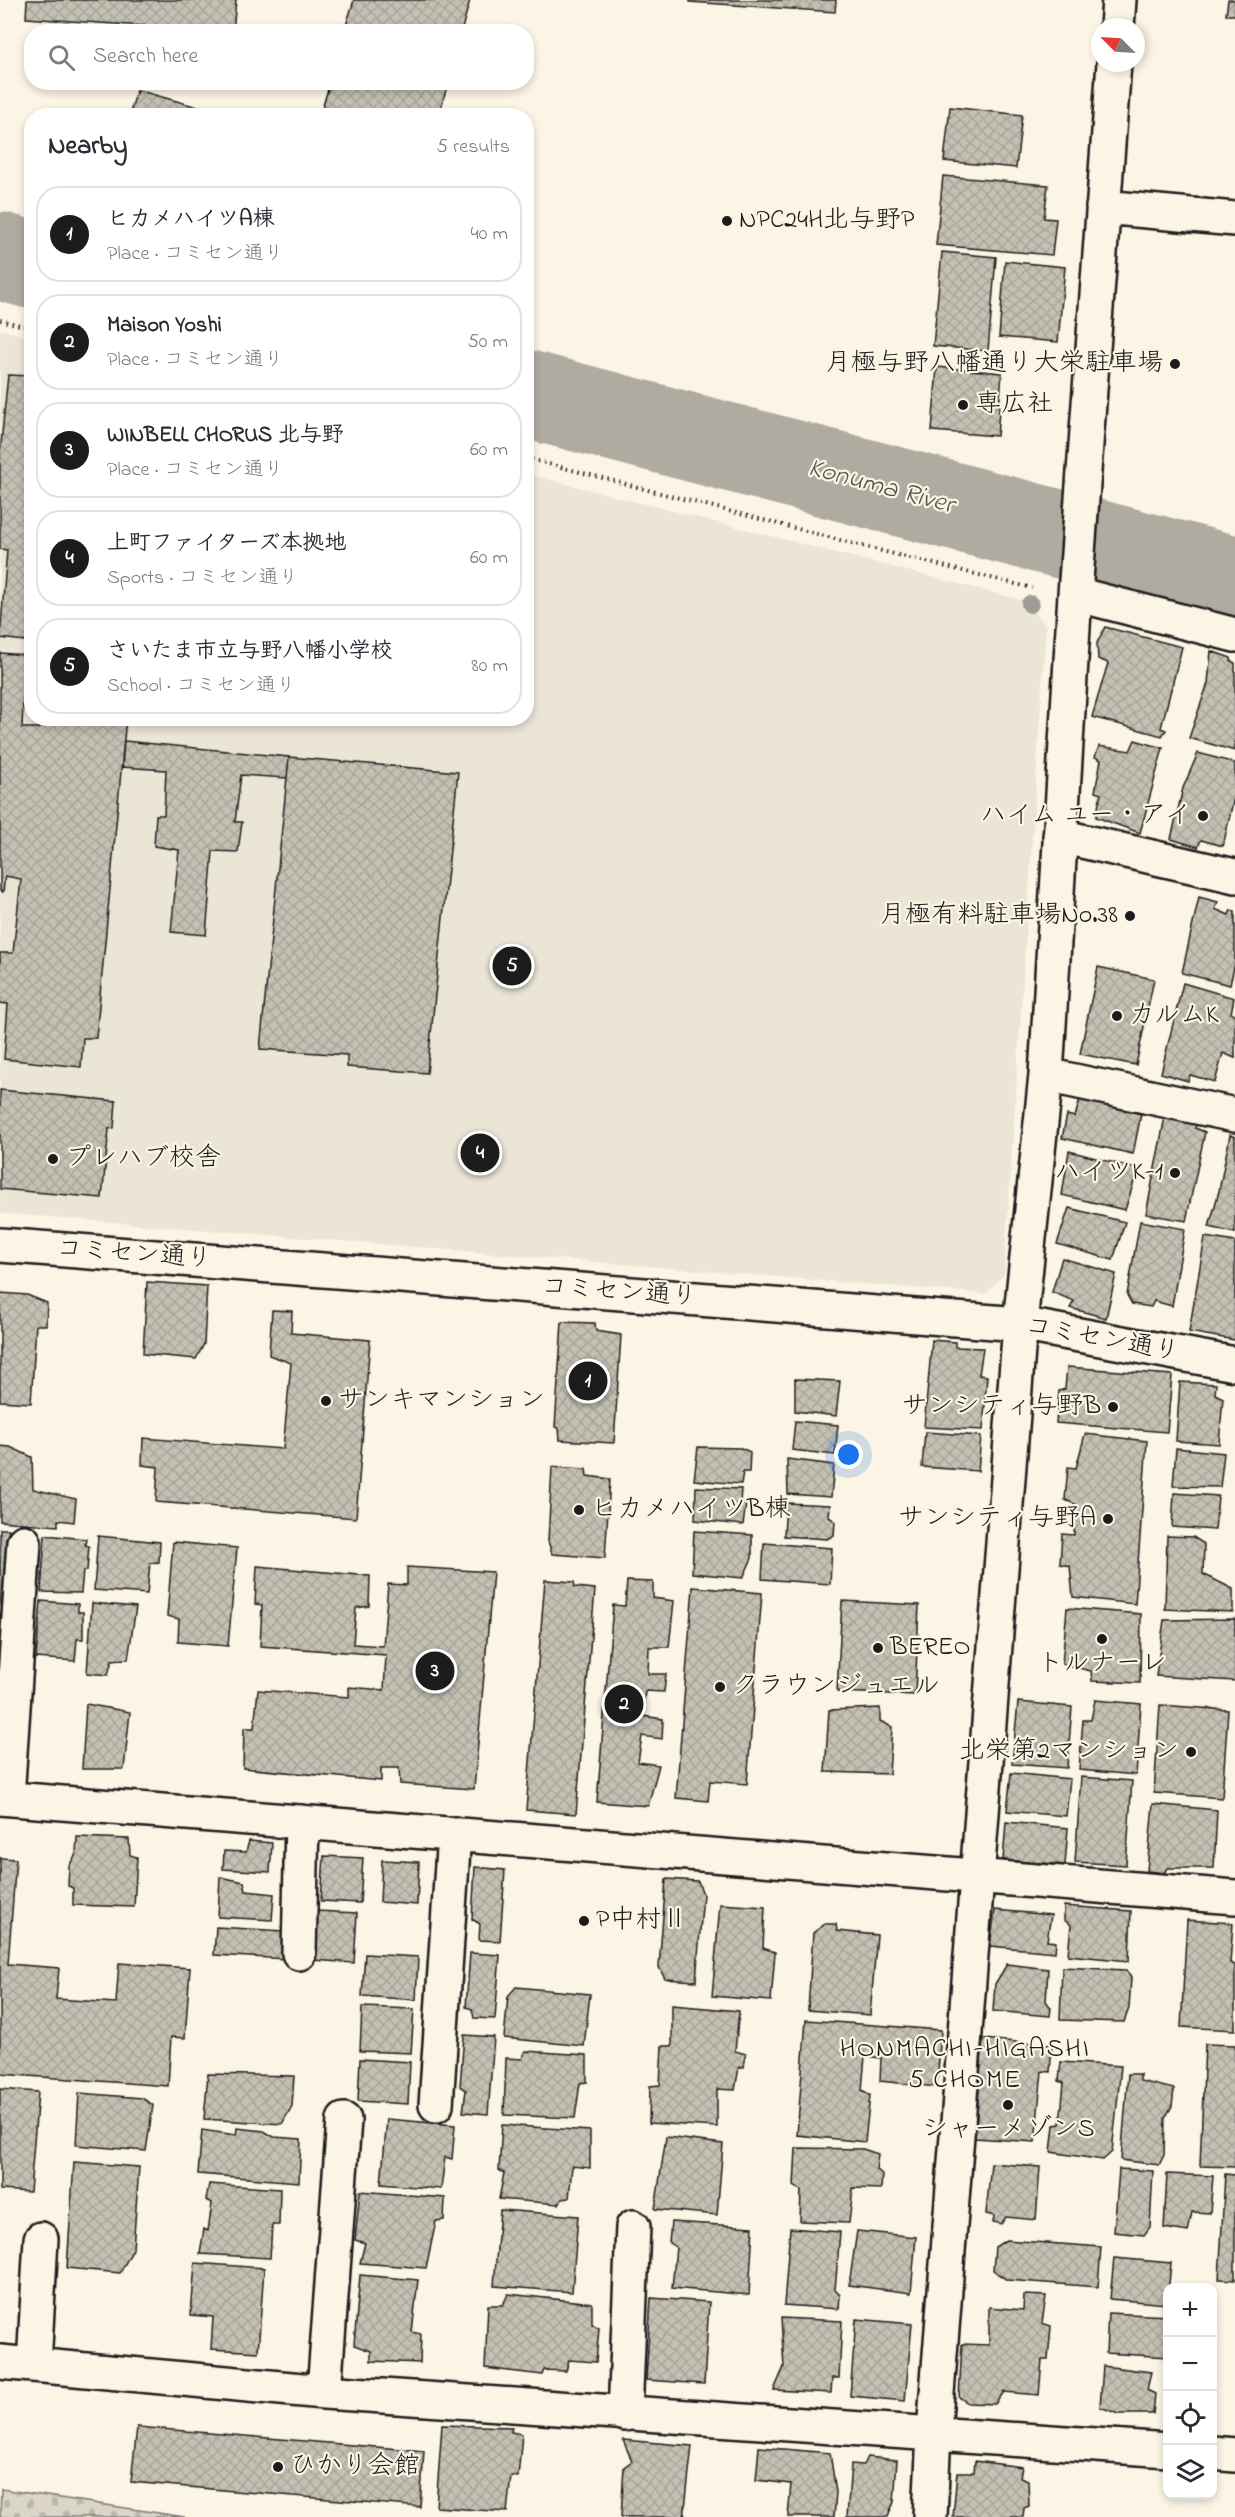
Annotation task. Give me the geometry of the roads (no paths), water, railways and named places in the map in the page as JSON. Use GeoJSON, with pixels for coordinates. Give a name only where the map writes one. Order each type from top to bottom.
{"type":"FeatureCollection","features":[{"type":"Feature","properties":{"kind":"street"},"geometry":{"type":"LineString","coordinates":[[1118,18],[1119,0]]}},
{"type":"Feature","properties":{"kind":"street"},"geometry":{"type":"LineString","coordinates":[[930,2517],[934,2432],[1020,1324],[1046,1075],[1075,589],[1113,72]]}},
{"type":"Feature","properties":{"kind":"street"},"geometry":{"type":"LineString","coordinates":[[1103,207],[1235,219]]}},
{"type":"Feature","properties":{"kind":"street"},"geometry":{"type":"LineString","coordinates":[[1075,589],[1235,635]]}},
{"type":"Feature","properties":{"kind":"street"},"geometry":{"type":"LineString","coordinates":[[1060,836],[1235,876]]}},
{"type":"Feature","properties":{"kind":"street"},"geometry":{"type":"LineString","coordinates":[[1046,1075],[1235,1115]]}},
{"type":"Feature","properties":{"kind":"street","name":"コミセン通り"},"geometry":{"type":"LineString","coordinates":[[0,1245],[1020,1324],[1235,1364]]}},
{"type":"Feature","properties":{"kind":"street"},"geometry":{"type":"LineString","coordinates":[[24,1542],[4,1798],[1235,1897]]}},
{"type":"Feature","properties":{"kind":"street"},"geometry":{"type":"LineString","coordinates":[[299,1953],[302,1822]]}},
{"type":"Feature","properties":{"kind":"street"},"geometry":{"type":"LineString","coordinates":[[436,2104],[454,1834]]}},
{"type":"Feature","properties":{"kind":"street"},"geometry":{"type":"LineString","coordinates":[[324,2392],[344,2120]]}},
{"type":"Feature","properties":{"kind":"street"},"geometry":{"type":"LineString","coordinates":[[625,2414],[633,2227]]}},
{"type":"Feature","properties":{"kind":"street"},"geometry":{"type":"LineString","coordinates":[[34,2365],[41,2239]]}},
{"type":"Feature","properties":{"kind":"street"},"geometry":{"type":"LineString","coordinates":[[0,2362],[324,2392],[625,2414],[934,2432],[1163,2450]]}},
{"type":"Feature","properties":{"kind":"street"},"geometry":{"type":"LineString","coordinates":[[1217,2453],[1235,2455]]}},
{"type":"Feature","properties":{"kind":"waterway","name":"Konuma River"},"geometry":{"type":"LineString","coordinates":[[0,256],[24,263]]}},
{"type":"Feature","properties":{"kind":"waterway","name":"Konuma River"},"geometry":{"type":"LineString","coordinates":[[534,396],[1235,580]]}},
{"type":"Feature","properties":{"kind":"place","name":"NPC24H北与野P"},"geometry":{"type":"Point","coordinates":[727,221]}},
{"type":"Feature","properties":{"kind":"place","name":"月極与野八幡通り大栄駐車場"},"geometry":{"type":"Point","coordinates":[1175,364]}},
{"type":"Feature","properties":{"kind":"place","name":"専広社"},"geometry":{"type":"Point","coordinates":[963,405]}},
{"type":"Feature","properties":{"kind":"place","name":"ハイム ユー・アイ"},"geometry":{"type":"Point","coordinates":[1203,816]}},
{"type":"Feature","properties":{"kind":"place","name":"月極有料駐車場No.38"},"geometry":{"type":"Point","coordinates":[1130,916]}},
{"type":"Feature","properties":{"kind":"place","name":"さいたま市立与野八幡小学校"},"geometry":{"type":"Point","coordinates":[512,966]}},
{"type":"Feature","properties":{"kind":"place","name":"カルムK"},"geometry":{"type":"Point","coordinates":[1117,1016]}},
{"type":"Feature","properties":{"kind":"place","name":"上町ファイターズ本拠地"},"geometry":{"type":"Point","coordinates":[480,1153]}},
{"type":"Feature","properties":{"kind":"place","name":"プレハブ校舎"},"geometry":{"type":"Point","coordinates":[53,1159]}},
{"type":"Feature","properties":{"kind":"place","name":"ハイツK-1"},"geometry":{"type":"Point","coordinates":[1175,1173]}},
{"type":"Feature","properties":{"kind":"place","name":"ヒカメハイツA棟"},"geometry":{"type":"Point","coordinates":[588,1381]}},
{"type":"Feature","properties":{"kind":"place","name":"サンキマンション"},"geometry":{"type":"Point","coordinates":[326,1401]}},
{"type":"Feature","properties":{"kind":"place","name":"サンシティ与野B"},"geometry":{"type":"Point","coordinates":[1113,1407]}},
{"type":"Feature","properties":{"kind":"place","name":"ヒカメハイツB棟"},"geometry":{"type":"Point","coordinates":[579,1510]}},
{"type":"Feature","properties":{"kind":"place","name":"サンシティ与野A"},"geometry":{"type":"Point","coordinates":[1108,1519]}},
{"type":"Feature","properties":{"kind":"place","name":"トルナーレ"},"geometry":{"type":"Point","coordinates":[1102,1639]}},
{"type":"Feature","properties":{"kind":"place","name":"BEREO"},"geometry":{"type":"Point","coordinates":[878,1648]}},
{"type":"Feature","properties":{"kind":"place","name":"WINBELL CHORUS 北与野"},"geometry":{"type":"Point","coordinates":[435,1671]}},
{"type":"Feature","properties":{"kind":"place","name":"クラウンジュエル"},"geometry":{"type":"Point","coordinates":[720,1687]}},
{"type":"Feature","properties":{"kind":"place","name":"Maison Yoshi"},"geometry":{"type":"Point","coordinates":[624,1704]}},
{"type":"Feature","properties":{"kind":"place","name":"北栄第2マンション"},"geometry":{"type":"Point","coordinates":[1191,1752]}},
{"type":"Feature","properties":{"kind":"place","name":"P中村Ⅱ"},"geometry":{"type":"Point","coordinates":[584,1921]}},
{"type":"Feature","properties":{"kind":"place","name":"シャーメゾンS"},"geometry":{"type":"Point","coordinates":[1008,2105]}},
{"type":"Feature","properties":{"kind":"place","name":"ひかり会館"},"geometry":{"type":"Point","coordinates":[278,2467]}},
{"type":"Feature","properties":{"kind":"district","name":"HONMACHI-HIGASHI 5 CHOME"},"geometry":{"type":"Point","coordinates":[965,2064]}}]}
